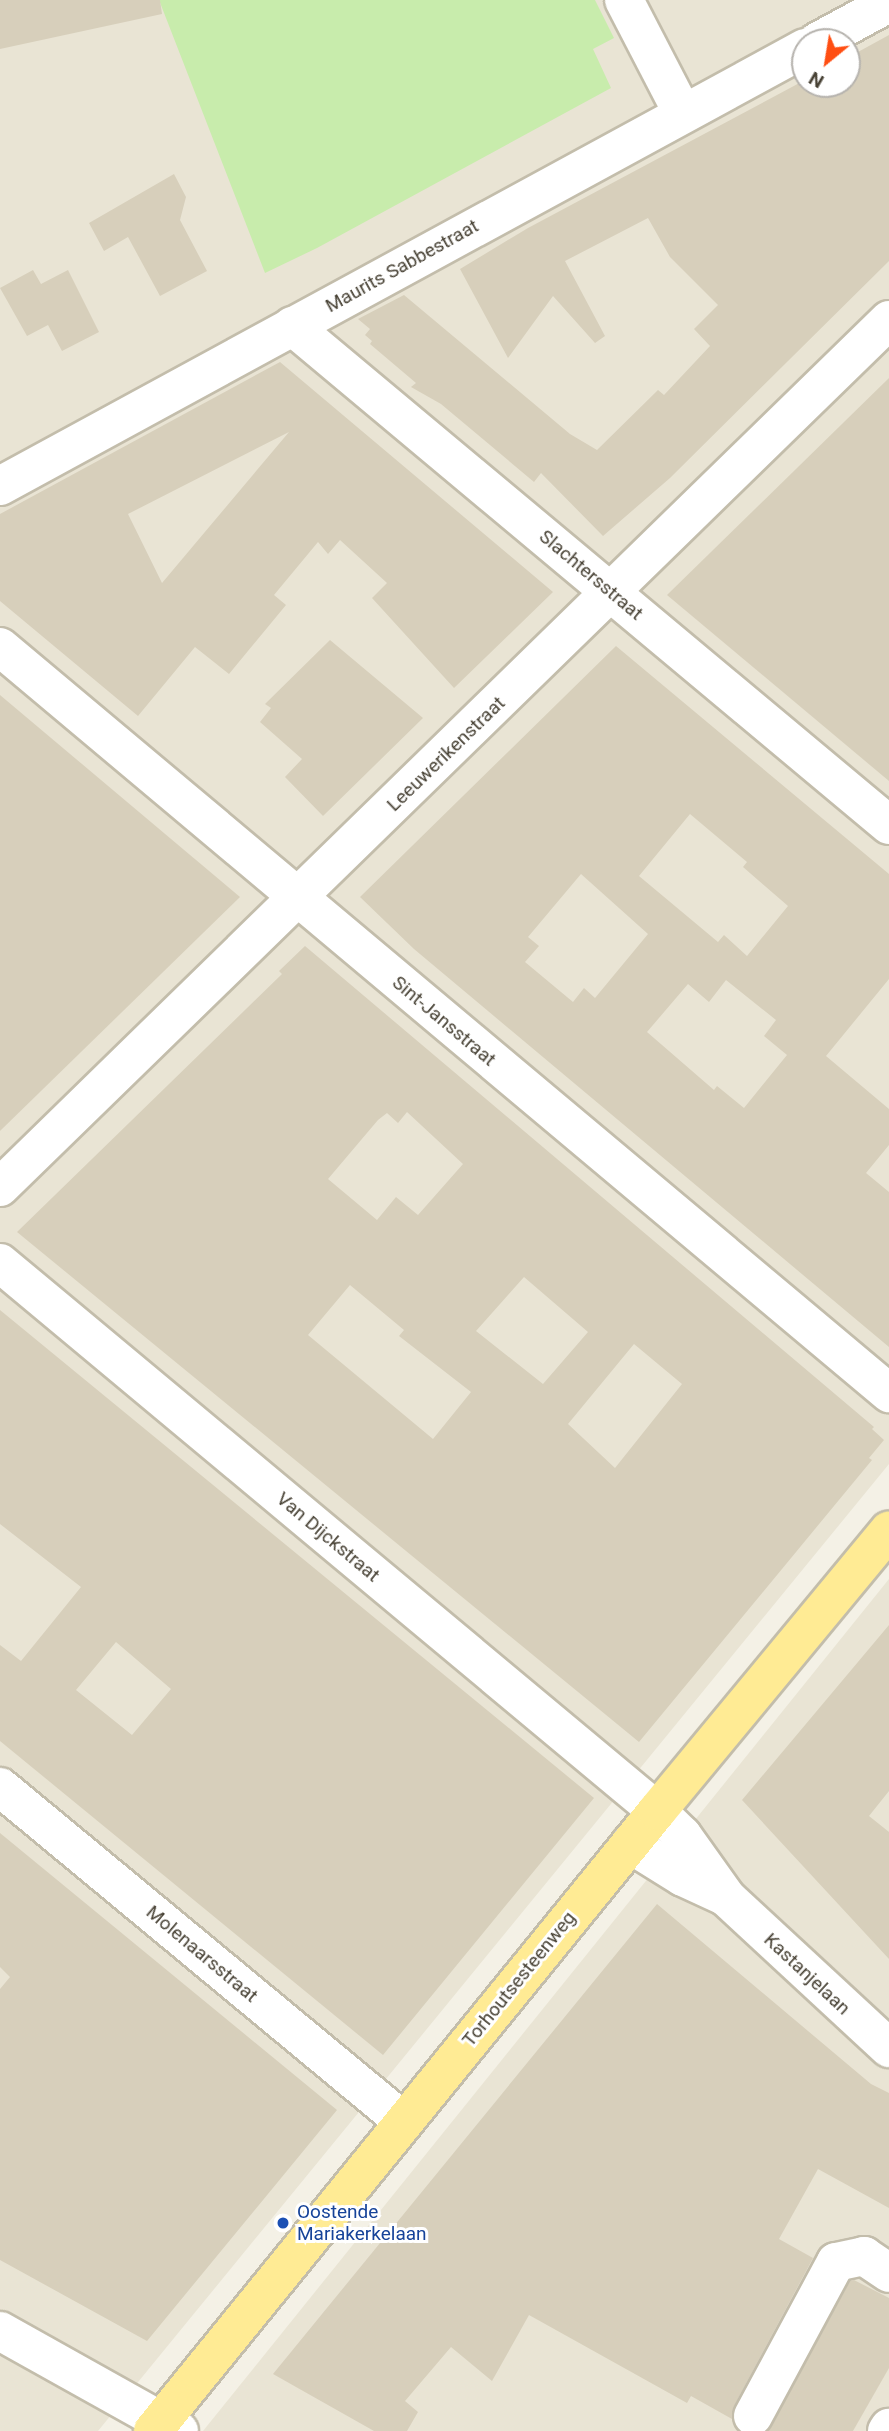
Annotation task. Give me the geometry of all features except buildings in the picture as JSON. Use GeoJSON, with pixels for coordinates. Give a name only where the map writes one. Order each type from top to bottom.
{"type":"FeatureCollection","features":[{"type":"Feature","properties":{"kind":"main road","name":"Torhoutsesteenweg"},"geometry":{"type":"LineString","coordinates":[[165,2428],[403,2121],[889,1531]]}},
{"type":"Feature","properties":{"kind":"street"},"geometry":{"type":"LineString","coordinates":[[624,0],[682,114]]}},
{"type":"Feature","properties":{"kind":"street"},"geometry":{"type":"LineString","coordinates":[[844,28],[889,4]]}},
{"type":"Feature","properties":{"kind":"street","name":"Maurits Sabbestraat"},"geometry":{"type":"LineString","coordinates":[[0,486],[791,56]]}},
{"type":"Feature","properties":{"kind":"street","name":"Leeuwerikenstraat"},"geometry":{"type":"LineString","coordinates":[[0,1187],[889,320]]}},
{"type":"Feature","properties":{"kind":"street","name":"Slachtersstraat"},"geometry":{"type":"LineString","coordinates":[[292,326],[889,825]]}},
{"type":"Feature","properties":{"kind":"street","name":"Sint-Jansstraat"},"geometry":{"type":"LineString","coordinates":[[0,647],[889,1393]]}},
{"type":"Feature","properties":{"kind":"street","name":"Van Dijckstraat"},"geometry":{"type":"LineString","coordinates":[[0,1263],[657,1811]]}},
{"type":"Feature","properties":{"kind":"street","name":"Molenaarsstraat"},"geometry":{"type":"LineString","coordinates":[[0,1787],[403,2121]]}},
{"type":"Feature","properties":{"kind":"street","name":"Kastanjelaan"},"geometry":{"type":"LineString","coordinates":[[657,1811],[682,1835],[727,1898],[889,2048]]}},
{"type":"Feature","properties":{"kind":"street","name":"Kastanjelaan"},"geometry":{"type":"LineString","coordinates":[[630,1844],[683,1877],[727,1898]]}},
{"type":"Feature","properties":{"kind":"street"},"geometry":{"type":"LineString","coordinates":[[753,2416],[836,2262],[864,2256],[889,2273]]}},
{"type":"Feature","properties":{"kind":"street"},"geometry":{"type":"LineString","coordinates":[[0,2331],[165,2428]]}},
{"type":"Feature","properties":{"kind":"shaded area"},"geometry":{"type":"Polygon","coordinates":[[[0,0],[889,0],[889,1464],[98,2431],[0,2431],[0,0]]]}},
{"type":"Feature","properties":{"kind":"shaded area"},"geometry":{"type":"Polygon","coordinates":[[[889,1579],[889,2431],[203,2431],[889,1579]]]}},
{"type":"Feature","properties":{"kind":"green space"},"geometry":{"type":"Polygon","coordinates":[[[159,0],[595,0],[614,38],[593,49],[611,88],[317,248],[265,273],[159,0]]]}},
{"type":"Feature","properties":{"kind":"place","name":"Oostende Mariakerkelaan"},"geometry":{"type":"Point","coordinates":[283,2223]}}]}
